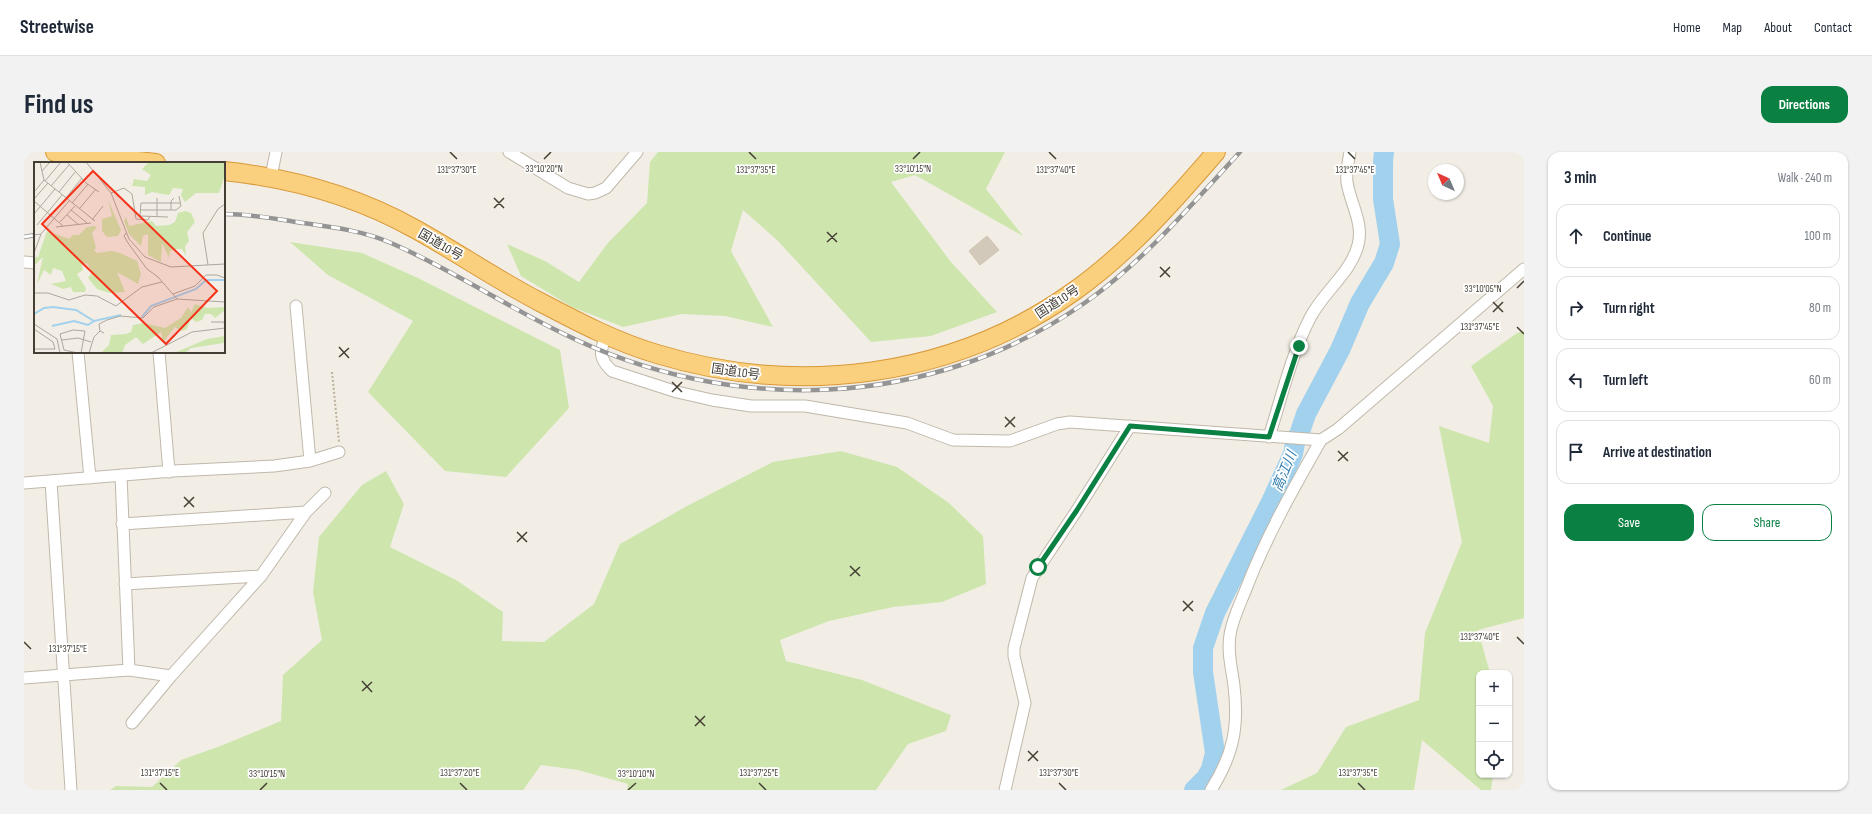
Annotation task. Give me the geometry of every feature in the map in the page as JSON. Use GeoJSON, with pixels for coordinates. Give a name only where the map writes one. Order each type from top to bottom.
{"type":"FeatureCollection","features":[{"type":"Feature","properties":{"kind":"highway"},"geometry":{"type":"LineString","coordinates":[[55,152],[147,162]]}},
{"type":"Feature","properties":{"kind":"highway","name":"国道10号"},"geometry":{"type":"LineString","coordinates":[[225,171],[271,177],[336,195],[389,216],[415,228],[537,300],[606,335],[658,354],[693,364],[730,372],[764,376],[814,377],[859,374],[888,370],[933,360],[995,337],[1044,311],[1074,291],[1111,262],[1186,186],[1216,152]]}},
{"type":"Feature","properties":{"kind":"street"},"geometry":{"type":"LineString","coordinates":[[271,177],[276,152]]}},
{"type":"Feature","properties":{"kind":"street"},"geometry":{"type":"LineString","coordinates":[[509,152],[568,188],[588,194],[595,193],[606,188],[637,152]]}},
{"type":"Feature","properties":{"kind":"street"},"geometry":{"type":"LineString","coordinates":[[1269,437],[1303,331],[1318,304],[1351,262],[1359,243],[1359,223],[1347,182],[1347,166],[1350,152]]}},
{"type":"Feature","properties":{"kind":"street"},"geometry":{"type":"LineString","coordinates":[[24,262],[34,263]]}},
{"type":"Feature","properties":{"kind":"street"},"geometry":{"type":"LineString","coordinates":[[1211,790],[1224,768],[1234,741],[1236,711],[1234,686],[1228,654],[1230,634],[1259,554],[1280,511],[1320,440],[1338,429],[1524,269]]}},
{"type":"Feature","properties":{"kind":"street"},"geometry":{"type":"LineString","coordinates":[[296,306],[310,461]]}},
{"type":"Feature","properties":{"kind":"street"},"geometry":{"type":"LineString","coordinates":[[606,335],[600,350],[605,363],[612,370],[670,390],[712,400],[756,406],[805,406],[907,423],[942,437],[958,440],[1010,441],[1063,423],[1130,426],[1320,440]]}},
{"type":"Feature","properties":{"kind":"street"},"geometry":{"type":"LineString","coordinates":[[78,353],[90,478]]}},
{"type":"Feature","properties":{"kind":"street"},"geometry":{"type":"LineString","coordinates":[[159,353],[169,472]]}},
{"type":"Feature","properties":{"kind":"street"},"geometry":{"type":"LineString","coordinates":[[1005,790],[1024,703],[1014,656],[1014,648],[1032,578],[1082,504],[1130,426]]}},
{"type":"Feature","properties":{"kind":"street"},"geometry":{"type":"LineString","coordinates":[[24,483],[121,475],[244,469],[310,461],[339,452]]}},
{"type":"Feature","properties":{"kind":"street"},"geometry":{"type":"LineString","coordinates":[[121,475],[129,670]]}},
{"type":"Feature","properties":{"kind":"street"},"geometry":{"type":"LineString","coordinates":[[51,481],[71,790]]}},
{"type":"Feature","properties":{"kind":"street"},"geometry":{"type":"LineString","coordinates":[[132,723],[171,676],[261,576],[306,512],[325,493]]}},
{"type":"Feature","properties":{"kind":"street"},"geometry":{"type":"LineString","coordinates":[[122,524],[306,512]]}},
{"type":"Feature","properties":{"kind":"street"},"geometry":{"type":"LineString","coordinates":[[125,584],[261,576]]}},
{"type":"Feature","properties":{"kind":"street"},"geometry":{"type":"LineString","coordinates":[[24,678],[129,670],[171,676]]}},
{"type":"Feature","properties":{"kind":"path"},"geometry":{"type":"LineString","coordinates":[[332,372],[339,452]]}},
{"type":"Feature","properties":{"kind":"green space"},"geometry":{"type":"Polygon","coordinates":[[[658,152],[1005,152],[986,189],[1023,236],[915,175],[891,182],[951,262],[997,312],[931,336],[871,342],[778,241],[743,210],[731,251],[773,327],[725,316],[682,314],[623,327],[572,307],[521,276],[507,244],[545,261],[579,282],[607,244],[647,203],[650,162],[658,152]]]}},
{"type":"Feature","properties":{"kind":"green space"},"geometry":{"type":"Polygon","coordinates":[[[290,242],[362,253],[418,278],[560,350],[569,408],[506,477],[445,471],[368,392],[413,321],[328,275],[290,242]]]}},
{"type":"Feature","properties":{"kind":"green space"},"geometry":{"type":"Polygon","coordinates":[[[1524,331],[1524,618],[1478,630],[1489,670],[1476,670],[1476,778],[1493,778],[1491,790],[1481,790],[1422,740],[1414,790],[1281,790],[1317,773],[1346,727],[1419,700],[1425,633],[1462,542],[1439,426],[1489,443],[1493,406],[1471,366],[1517,333],[1524,331]]]}},
{"type":"Feature","properties":{"kind":"green space"},"geometry":{"type":"Polygon","coordinates":[[[841,451],[897,467],[949,503],[983,536],[986,584],[942,602],[893,607],[829,621],[780,640],[786,661],[862,680],[951,715],[946,731],[908,744],[876,790],[627,790],[628,784],[578,770],[541,765],[523,790],[110,790],[116,786],[152,787],[181,760],[223,745],[281,721],[283,675],[322,640],[313,592],[319,537],[362,485],[386,471],[404,504],[390,547],[456,580],[503,612],[502,641],[544,642],[594,604],[620,544],[687,506],[773,462],[841,451]]]}},
{"type":"Feature","properties":{"kind":"building"},"geometry":{"type":"Polygon","coordinates":[[[987,236],[999,250],[980,265],[969,251],[987,236]]]}},
{"type":"Feature","properties":{"kind":"waterway","name":"高江川"},"geometry":{"type":"LineString","coordinates":[[1194,790],[1206,778],[1211,769],[1215,753],[1203,672],[1203,648],[1215,613],[1271,502],[1293,454],[1296,438],[1299,435],[1306,414],[1340,350],[1360,303],[1384,263],[1390,244],[1383,199],[1384,152]]}},
{"type":"Feature","properties":{"kind":"railway"},"geometry":{"type":"LineString","coordinates":[[225,214],[254,216],[325,226],[359,232],[381,239],[435,264],[562,333],[626,360],[693,378],[760,388],[828,390],[896,382],[962,364],[1026,338],[1086,302],[1108,286],[1167,231],[1240,152]]}},
{"type":"Feature","properties":{"kind":"railway"},"geometry":{"type":"LineString","coordinates":[[24,237],[34,235]]}},
{"type":"Feature","properties":{"kind":"route"},"geometry":{"type":"LineString","coordinates":[[1038,567],[1077,510],[1130,426],[1269,437],[1299,346]]}}]}
